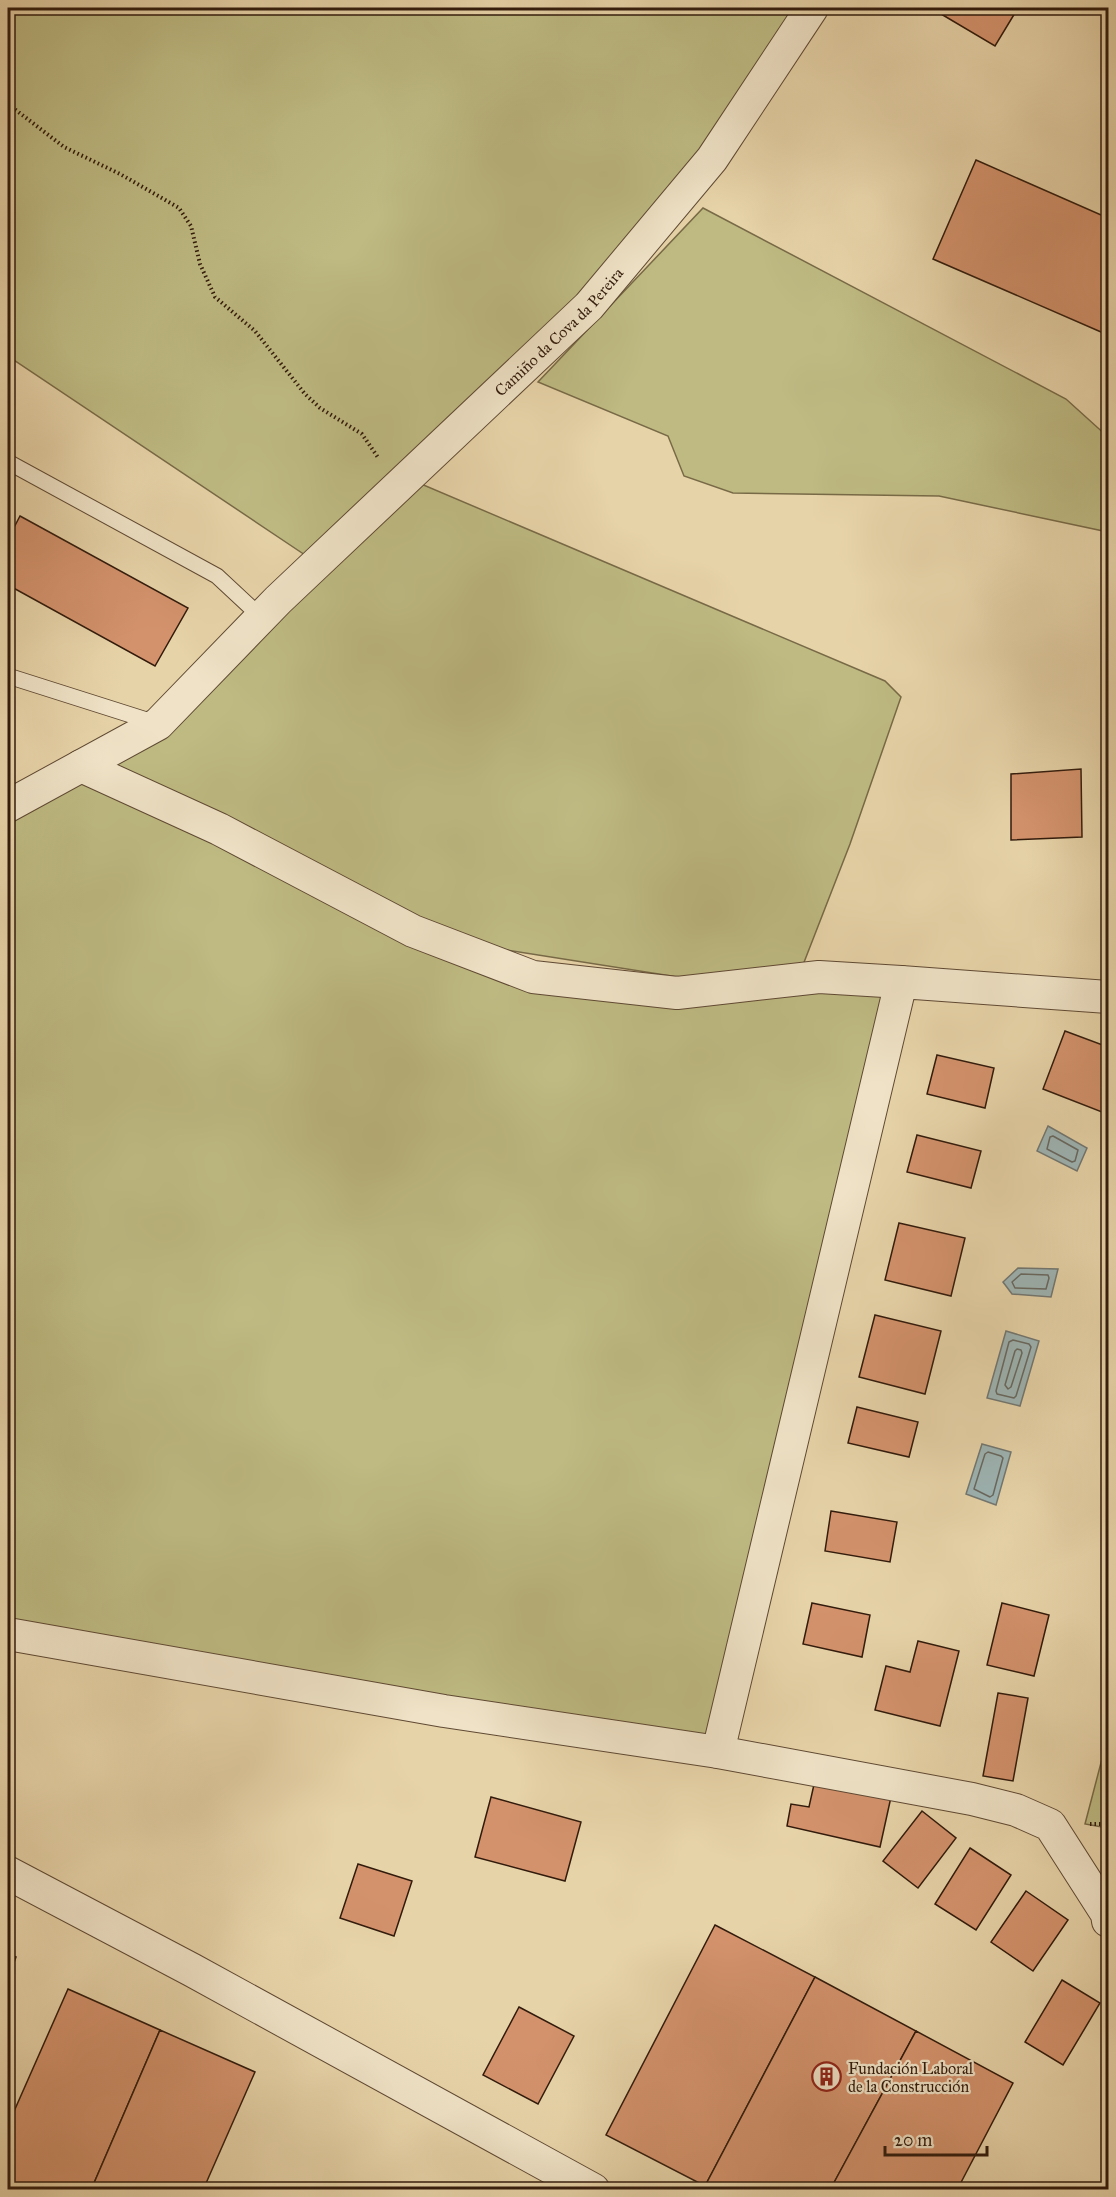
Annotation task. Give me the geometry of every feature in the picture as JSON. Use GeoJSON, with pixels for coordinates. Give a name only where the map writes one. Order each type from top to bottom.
{"type":"FeatureCollection","features":[{"type":"Feature","properties":{"kind":"street","name":"Camiño da Cova da Pereira"},"geometry":{"type":"LineString","coordinates":[[8,806],[158,724],[261,617],[589,306],[712,159],[812,8]]}},
{"type":"Feature","properties":{"kind":"street"},"geometry":{"type":"LineString","coordinates":[[81,766],[219,829],[413,931],[533,977],[677,993],[819,977],[1108,997]]}},
{"type":"Feature","properties":{"kind":"street"},"geometry":{"type":"LineString","coordinates":[[718,1752],[901,981]]}},
{"type":"Feature","properties":{"kind":"street"},"geometry":{"type":"LineString","coordinates":[[8,1634],[444,1711],[718,1752],[972,1799],[1016,1810],[1050,1825],[1107,1914],[1108,1921]]}},
{"type":"Feature","properties":{"kind":"street"},"geometry":{"type":"LineString","coordinates":[[8,1873],[192,1970],[594,2190]]}},
{"type":"Feature","properties":{"kind":"lane"},"geometry":{"type":"LineString","coordinates":[[8,462],[218,576],[261,617]]}},
{"type":"Feature","properties":{"kind":"lane"},"geometry":{"type":"LineString","coordinates":[[8,676],[158,724]]}},
{"type":"Feature","properties":{"kind":"path"},"geometry":{"type":"LineString","coordinates":[[8,104],[64,147],[120,174],[179,208],[191,226],[200,264],[215,297],[255,331],[305,394],[320,408],[362,434],[398,486]]}},
{"type":"Feature","properties":{"kind":"shaded area"},"geometry":{"type":"Polygon","coordinates":[[[8,8],[809,8],[589,306],[407,478],[885,681],[901,697],[850,844],[801,970],[684,978],[487,947],[353,900],[576,981],[901,982],[718,1752],[8,1649],[8,806],[178,704],[317,563],[8,356],[8,8]]]}},
{"type":"Feature","properties":{"kind":"shaded area"},"geometry":{"type":"Polygon","coordinates":[[[703,208],[1066,399],[1108,437],[1108,532],[939,496],[733,493],[684,476],[668,436],[538,382],[703,208]]]}},
{"type":"Feature","properties":{"kind":"shaded area"},"geometry":{"type":"Polygon","coordinates":[[[1108,1736],[1108,1828],[1085,1824],[1108,1736]]]}},
{"type":"Feature","properties":{"kind":"water"},"geometry":{"type":"Polygon","coordinates":[[[1048,1126],[1087,1148],[1077,1171],[1037,1151],[1048,1126]]]}},
{"type":"Feature","properties":{"kind":"water"},"geometry":{"type":"Polygon","coordinates":[[[1018,1268],[1058,1269],[1051,1297],[1012,1294],[1003,1282],[1018,1268]]]}},
{"type":"Feature","properties":{"kind":"water"},"geometry":{"type":"Polygon","coordinates":[[[1006,1331],[1039,1341],[1020,1406],[987,1398],[1006,1331]]]}},
{"type":"Feature","properties":{"kind":"water"},"geometry":{"type":"Polygon","coordinates":[[[982,1444],[1011,1452],[996,1505],[966,1494],[982,1444]]]}},
{"type":"Feature","properties":{"kind":"building"},"geometry":{"type":"Polygon","coordinates":[[[939,8],[1018,8],[995,46],[936,11],[939,8]]]}},
{"type":"Feature","properties":{"kind":"building"},"geometry":{"type":"Polygon","coordinates":[[[976,160],[1108,218],[1108,335],[933,259],[976,160]]]}},
{"type":"Feature","properties":{"kind":"building"},"geometry":{"type":"Polygon","coordinates":[[[20,516],[188,608],[155,666],[8,585],[8,539],[20,516]]]}},
{"type":"Feature","properties":{"kind":"building"},"geometry":{"type":"Polygon","coordinates":[[[1081,769],[1082,837],[1011,840],[1011,774],[1081,769]]]}},
{"type":"Feature","properties":{"kind":"building"},"geometry":{"type":"Polygon","coordinates":[[[1065,1031],[1108,1047],[1107,1114],[1043,1089],[1065,1031]]]}},
{"type":"Feature","properties":{"kind":"building"},"geometry":{"type":"Polygon","coordinates":[[[937,1055],[994,1068],[985,1108],[927,1094],[937,1055]]]}},
{"type":"Feature","properties":{"kind":"building"},"geometry":{"type":"Polygon","coordinates":[[[917,1135],[981,1151],[971,1188],[907,1172],[917,1135]]]}},
{"type":"Feature","properties":{"kind":"building"},"geometry":{"type":"Polygon","coordinates":[[[899,1223],[965,1238],[951,1296],[885,1280],[899,1223]]]}},
{"type":"Feature","properties":{"kind":"building"},"geometry":{"type":"Polygon","coordinates":[[[875,1315],[941,1331],[925,1394],[859,1377],[875,1315]]]}},
{"type":"Feature","properties":{"kind":"building"},"geometry":{"type":"Polygon","coordinates":[[[857,1407],[918,1422],[909,1457],[848,1443],[857,1407]]]}},
{"type":"Feature","properties":{"kind":"building"},"geometry":{"type":"Polygon","coordinates":[[[831,1511],[897,1522],[890,1562],[825,1551],[831,1511]]]}},
{"type":"Feature","properties":{"kind":"building"},"geometry":{"type":"Polygon","coordinates":[[[812,1603],[870,1615],[862,1657],[803,1644],[812,1603]]]}},
{"type":"Feature","properties":{"kind":"building"},"geometry":{"type":"Polygon","coordinates":[[[1002,1603],[1049,1615],[1034,1676],[987,1665],[1002,1603]]]}},
{"type":"Feature","properties":{"kind":"building"},"geometry":{"type":"Polygon","coordinates":[[[918,1641],[959,1651],[940,1726],[875,1710],[886,1666],[910,1672],[918,1641]]]}},
{"type":"Feature","properties":{"kind":"building"},"geometry":{"type":"Polygon","coordinates":[[[998,1693],[1028,1698],[1013,1781],[983,1776],[998,1693]]]}},
{"type":"Feature","properties":{"kind":"building"},"geometry":{"type":"Polygon","coordinates":[[[815,1780],[891,1797],[880,1847],[787,1826],[791,1804],[809,1807],[815,1780]]]}},
{"type":"Feature","properties":{"kind":"building"},"geometry":{"type":"Polygon","coordinates":[[[491,1797],[581,1822],[565,1881],[475,1857],[491,1797]]]}},
{"type":"Feature","properties":{"kind":"building"},"geometry":{"type":"Polygon","coordinates":[[[922,1811],[956,1838],[918,1888],[883,1861],[922,1811]]]}},
{"type":"Feature","properties":{"kind":"building"},"geometry":{"type":"Polygon","coordinates":[[[970,1848],[1011,1875],[976,1930],[935,1904],[970,1848]]]}},
{"type":"Feature","properties":{"kind":"building"},"geometry":{"type":"Polygon","coordinates":[[[358,1864],[412,1881],[394,1936],[340,1918],[358,1864]]]}},
{"type":"Feature","properties":{"kind":"building"},"geometry":{"type":"Polygon","coordinates":[[[1026,1891],[1068,1920],[1033,1971],[991,1942],[1026,1891]]]}},
{"type":"Feature","properties":{"kind":"building"},"geometry":{"type":"Polygon","coordinates":[[[715,1925],[815,1977],[705,2186],[606,2135],[715,1925]]]}},
{"type":"Feature","properties":{"kind":"building"},"geometry":{"type":"Polygon","coordinates":[[[8,1954],[16,1957],[8,1979],[8,1954]]]}},
{"type":"Feature","properties":{"kind":"building","name":"Fundación Laboral de la Construcción"},"geometry":{"type":"Polygon","coordinates":[[[815,1977],[916,2031],[830,2190],[712,2190],[705,2186],[815,1977]]]}},
{"type":"Feature","properties":{"kind":"building"},"geometry":{"type":"Polygon","coordinates":[[[1062,1980],[1100,2003],[1063,2065],[1025,2042],[1062,1980]]]}},
{"type":"Feature","properties":{"kind":"building"},"geometry":{"type":"Polygon","coordinates":[[[68,1989],[160,2030],[91,2190],[8,2190],[8,2125],[68,1989]]]}},
{"type":"Feature","properties":{"kind":"building"},"geometry":{"type":"Polygon","coordinates":[[[519,2007],[574,2036],[538,2104],[483,2075],[519,2007]]]}},
{"type":"Feature","properties":{"kind":"building"},"geometry":{"type":"Polygon","coordinates":[[[160,2030],[255,2072],[203,2190],[91,2190],[160,2030]]]}},
{"type":"Feature","properties":{"kind":"building"},"geometry":{"type":"Polygon","coordinates":[[[916,2031],[1013,2083],[957,2190],[830,2190],[916,2031]]]}},
{"type":"Feature","properties":{"kind":"place","name":"Fundación Laboral de la Construcción"},"geometry":{"type":"Point","coordinates":[827,2077]}}]}
